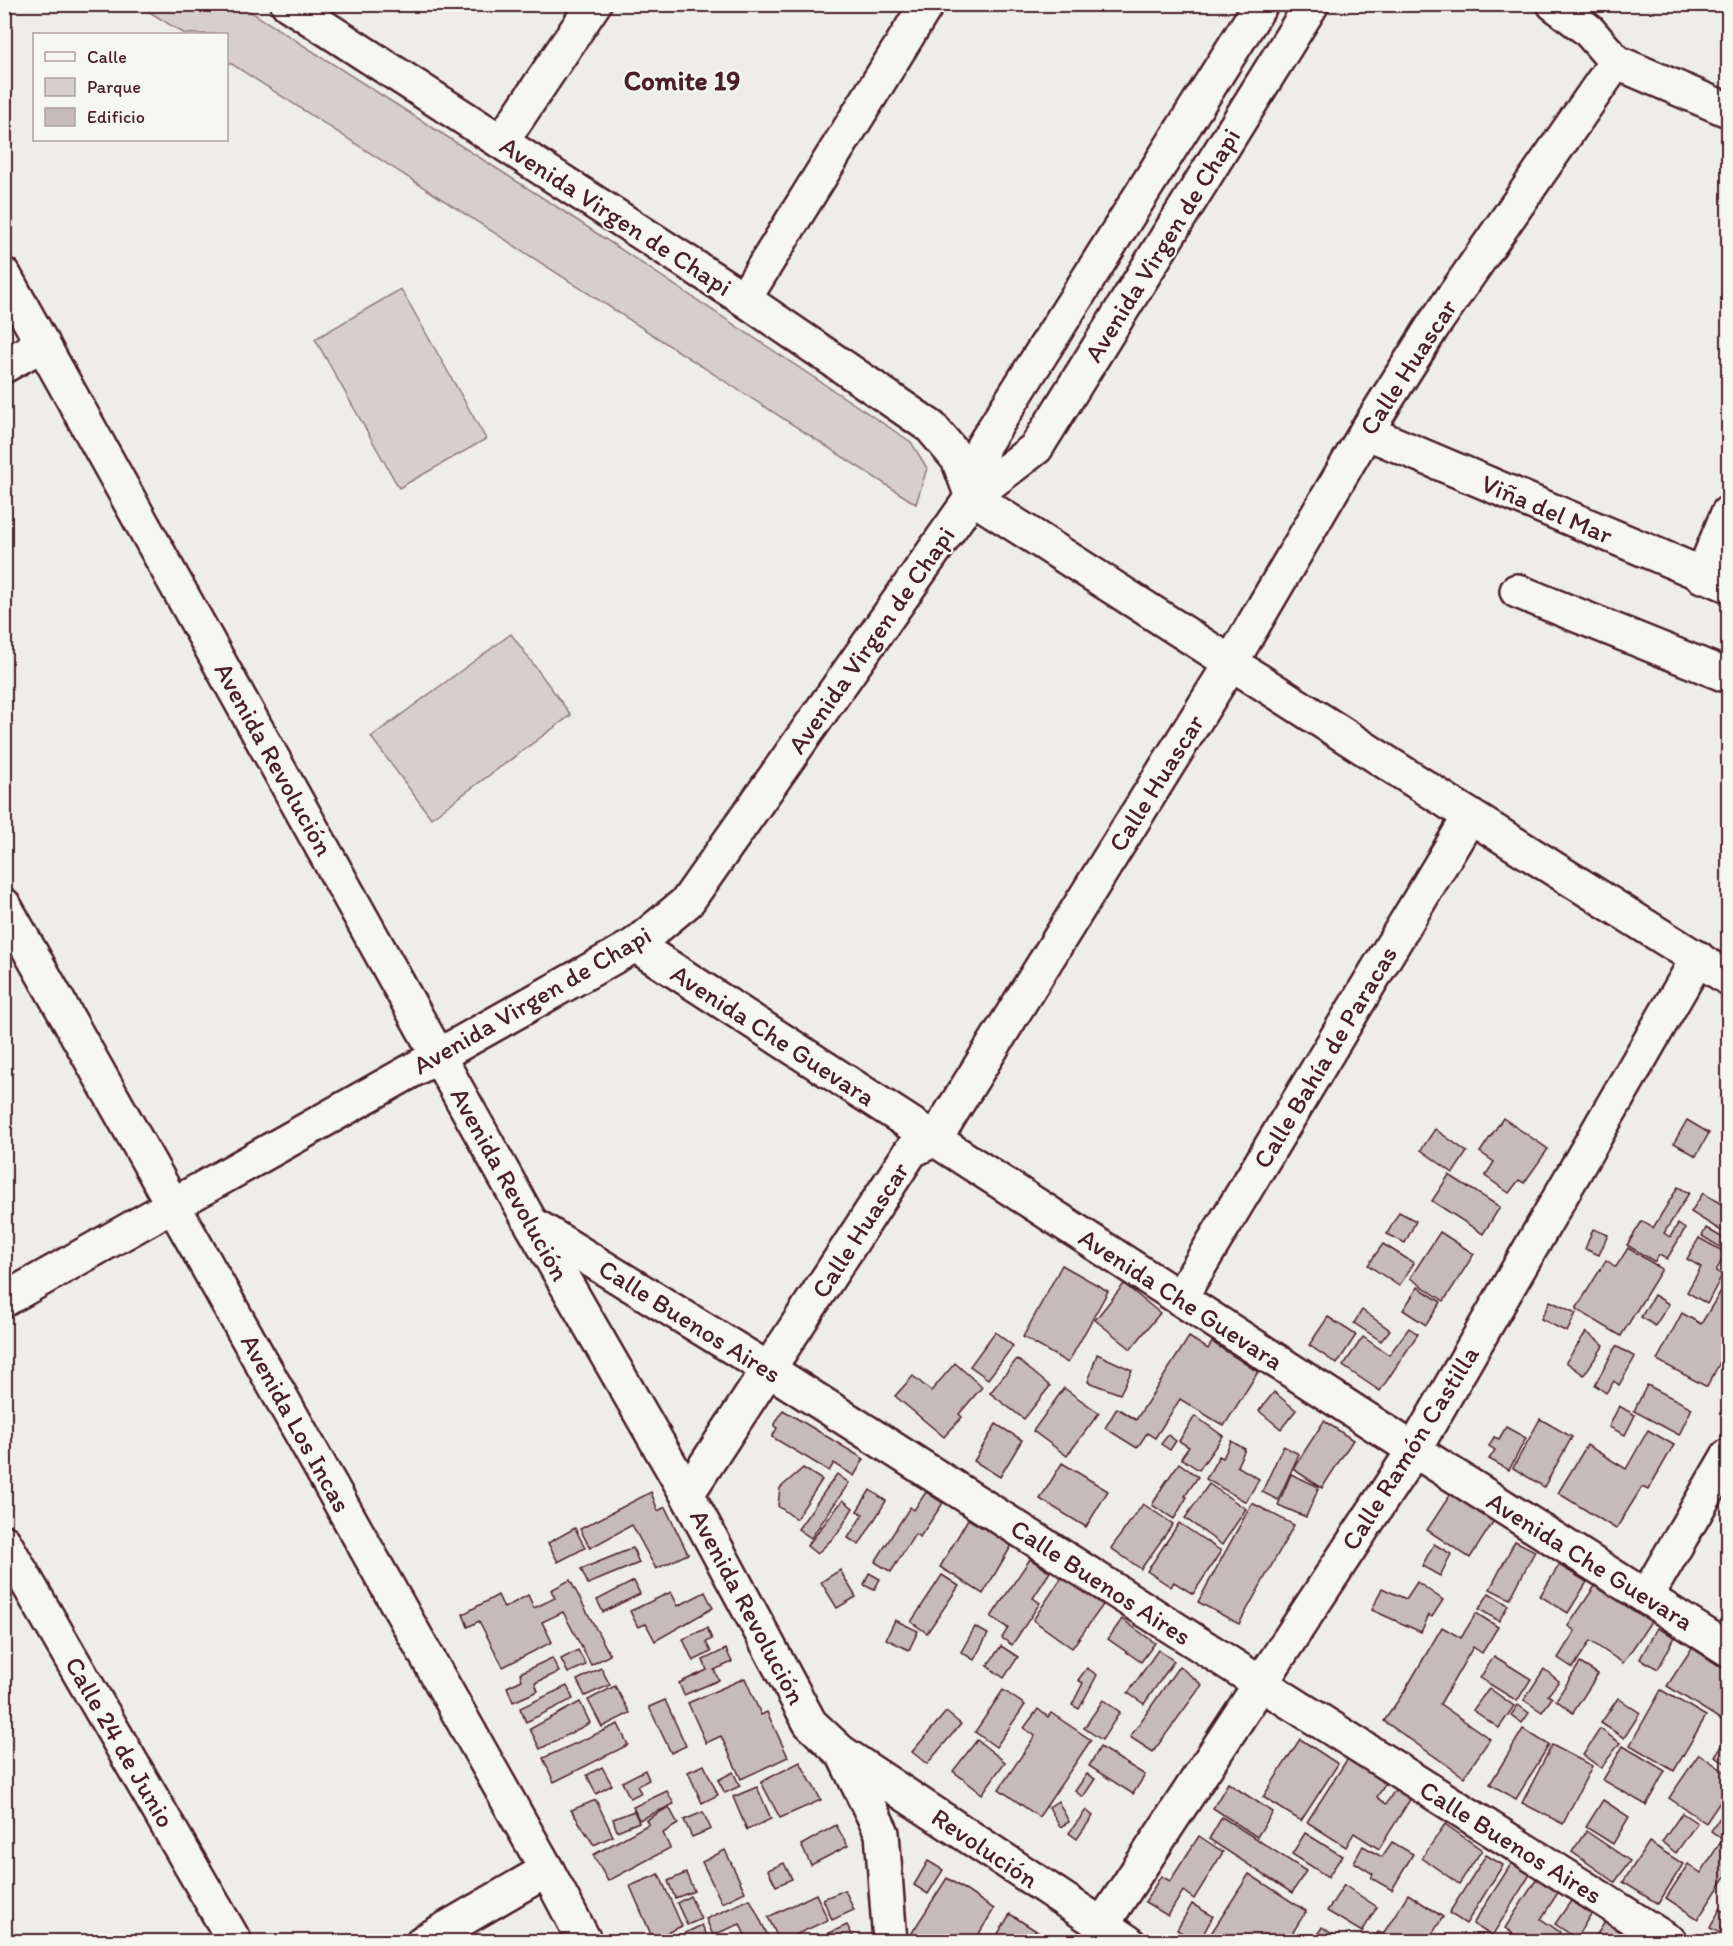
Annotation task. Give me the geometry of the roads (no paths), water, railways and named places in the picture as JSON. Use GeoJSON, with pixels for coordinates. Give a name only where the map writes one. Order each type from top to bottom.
{"type":"FeatureCollection","features":[{"type":"Feature","properties":{"kind":"street","name":"Avenida Virgen de Chapi"},"geometry":{"type":"LineString","coordinates":[[288,4],[744,299],[931,426],[958,459],[972,496]]}},
{"type":"Feature","properties":{"kind":"street"},"geometry":{"type":"LineString","coordinates":[[502,141],[594,4]]}},
{"type":"Feature","properties":{"kind":"street"},"geometry":{"type":"LineString","coordinates":[[744,299],[927,4]]}},
{"type":"Feature","properties":{"kind":"street","name":"Avenida Virgen de Chapi"},"geometry":{"type":"LineString","coordinates":[[972,496],[983,446],[1261,4]]}},
{"type":"Feature","properties":{"kind":"street","name":"Avenida Virgen de Chapi"},"geometry":{"type":"LineString","coordinates":[[4,1300],[634,945],[687,902],[972,496],[1036,448],[1312,4]]}},
{"type":"Feature","properties":{"kind":"street"},"geometry":{"type":"LineString","coordinates":[[1554,4],[1588,30],[1616,62],[1728,110]]}},
{"type":"Feature","properties":{"kind":"street","name":"Calle Huascar"},"geometry":{"type":"LineString","coordinates":[[687,1494],[912,1152],[934,1139],[1231,663],[1366,432],[1433,326],[1616,62]]}},
{"type":"Feature","properties":{"kind":"street","name":"Avenida Revolución"},"geometry":{"type":"LineString","coordinates":[[4,275],[531,1223],[687,1494],[810,1723],[843,1754],[882,1833],[890,1941]]}},
{"type":"Feature","properties":{"kind":"street"},"geometry":{"type":"LineString","coordinates":[[4,366],[43,344]]}},
{"type":"Feature","properties":{"kind":"street","name":"Viña del Mar"},"geometry":{"type":"LineString","coordinates":[[1366,432],[1715,580]]}},
{"type":"Feature","properties":{"kind":"street"},"geometry":{"type":"LineString","coordinates":[[972,496],[1470,816],[1728,978]]}},
{"type":"Feature","properties":{"kind":"street"},"geometry":{"type":"LineString","coordinates":[[1715,580],[1728,513]]}},
{"type":"Feature","properties":{"kind":"street"},"geometry":{"type":"LineString","coordinates":[[1518,591],[1728,676]]}},
{"type":"Feature","properties":{"kind":"street","name":"Calle Bahía de Paracas"},"geometry":{"type":"LineString","coordinates":[[1180,1298],[1470,816]]}},
{"type":"Feature","properties":{"kind":"street","name":"Avenida Los Incas"},"geometry":{"type":"LineString","coordinates":[[4,905],[585,1941]]}},
{"type":"Feature","properties":{"kind":"street","name":"Avenida Che Guevara"},"geometry":{"type":"LineString","coordinates":[[634,945],[1414,1450],[1728,1649]]}},
{"type":"Feature","properties":{"kind":"street","name":"Calle Ramón Castilla"},"geometry":{"type":"LineString","coordinates":[[1115,1933],[1260,1683],[1414,1450],[1698,958]]}},
{"type":"Feature","properties":{"kind":"street","name":"Calle Buenos Aires"},"geometry":{"type":"LineString","coordinates":[[531,1223],[768,1369],[1670,1941]]}},
{"type":"Feature","properties":{"kind":"street"},"geometry":{"type":"LineString","coordinates":[[1646,1597],[1728,1456]]}},
{"type":"Feature","properties":{"kind":"street","name":"Calle 24 de Junio"},"geometry":{"type":"LineString","coordinates":[[4,1542],[235,1941]]}},
{"type":"Feature","properties":{"kind":"street","name":"Revolución"},"geometry":{"type":"LineString","coordinates":[[843,1754],[1115,1933]]}},
{"type":"Feature","properties":{"kind":"street"},"geometry":{"type":"LineString","coordinates":[[423,1941],[547,1870]]}},
{"type":"Feature","properties":{"kind":"district","name":"Comite 19"},"geometry":{"type":"Point","coordinates":[682,81]}}]}
